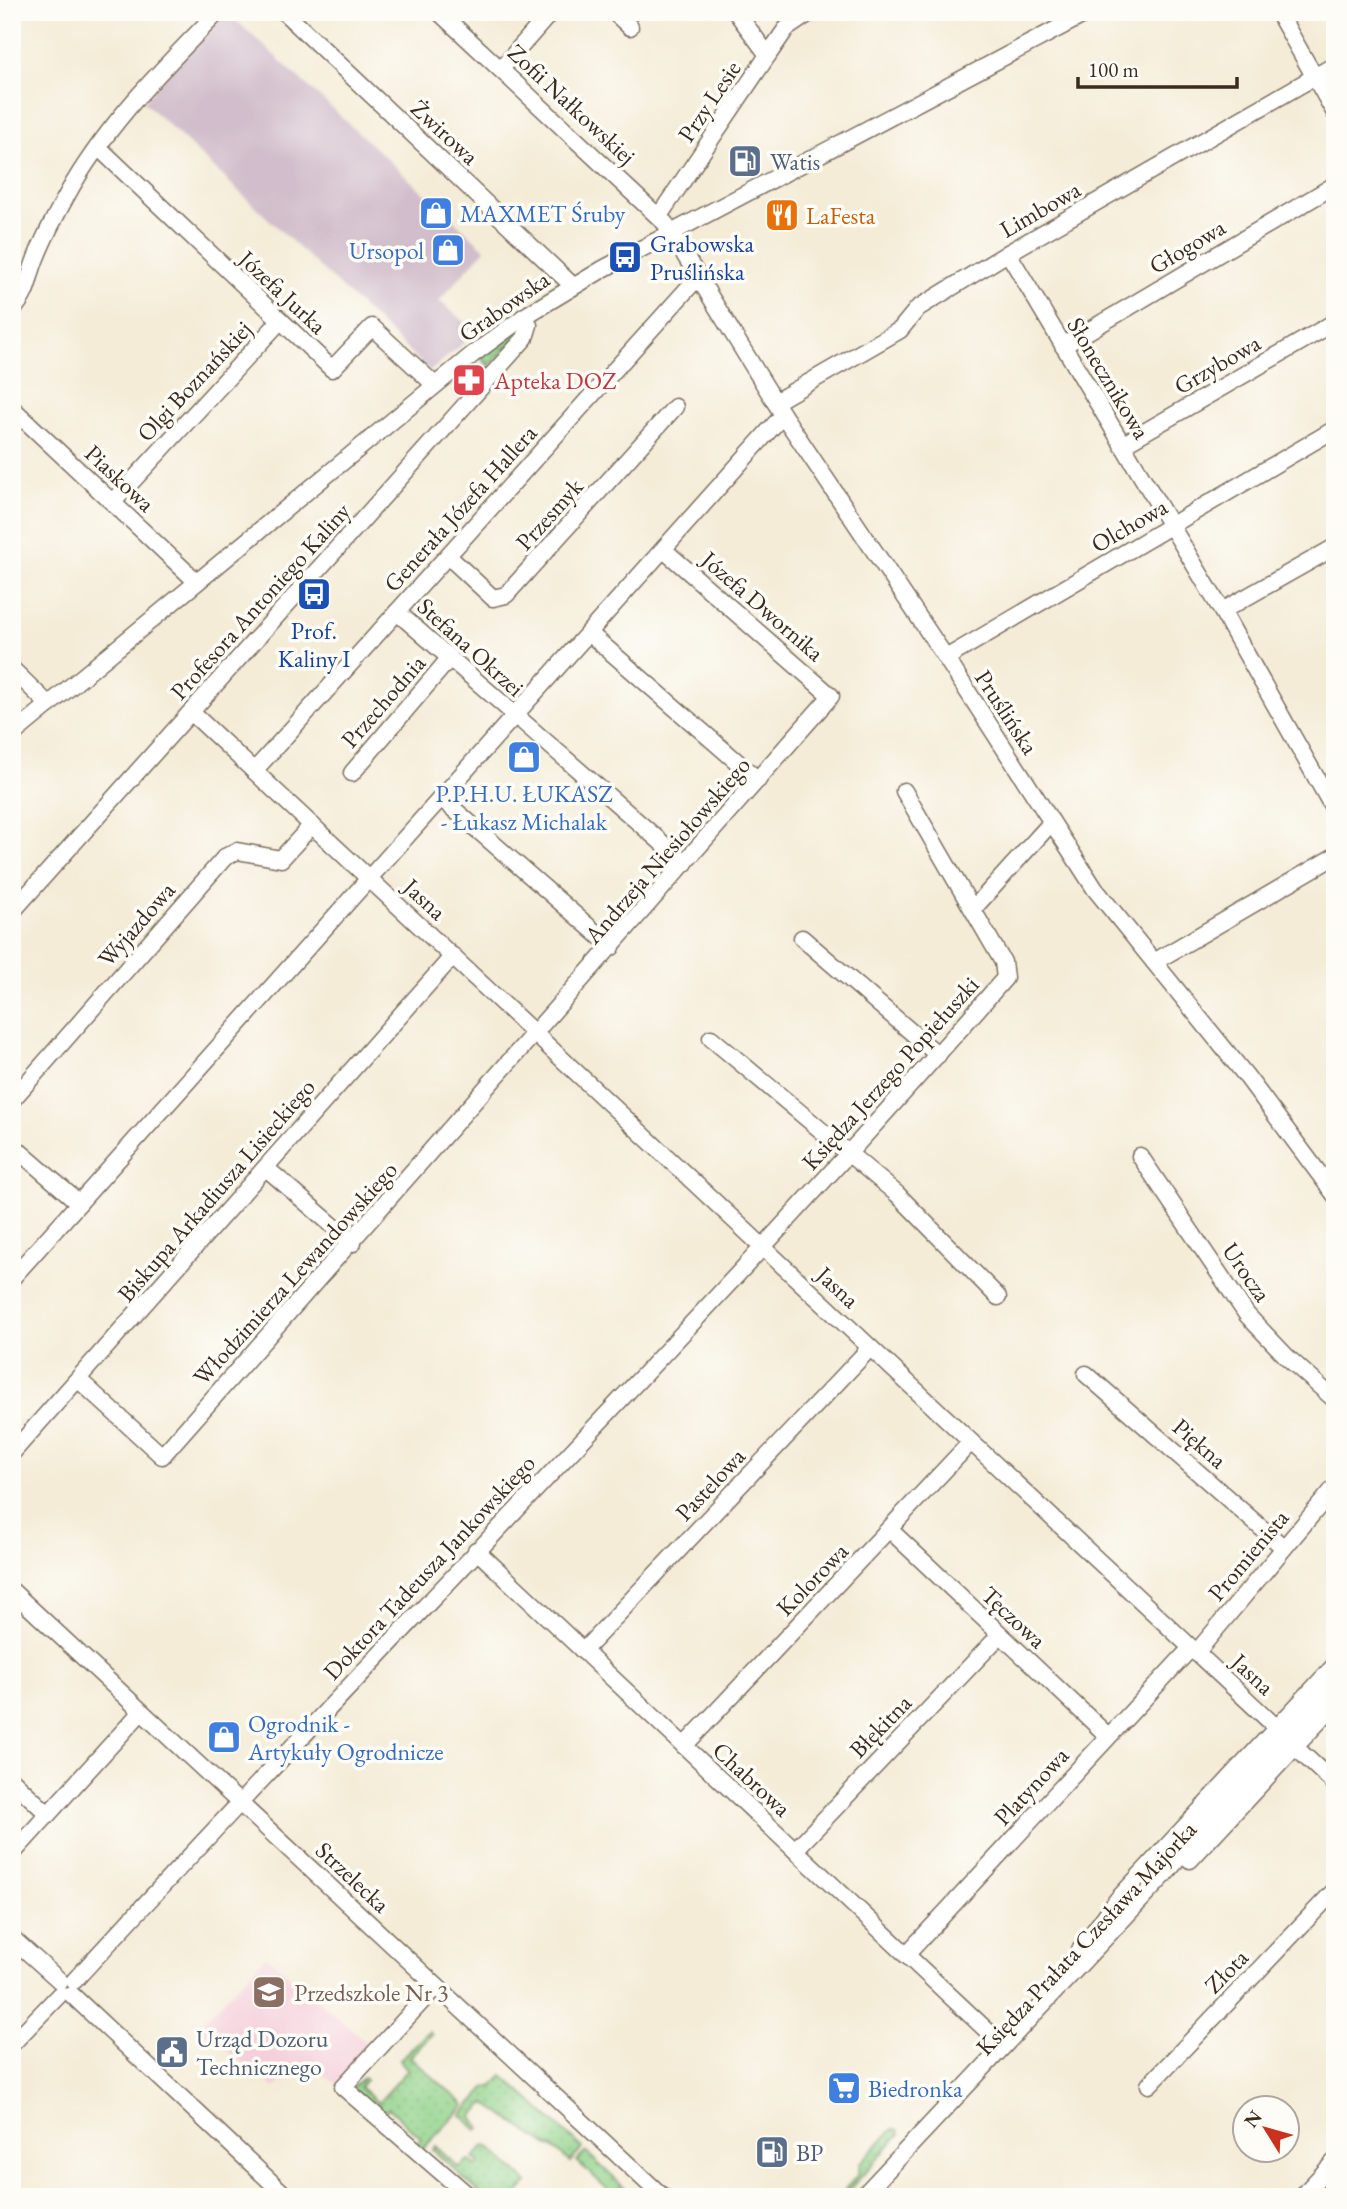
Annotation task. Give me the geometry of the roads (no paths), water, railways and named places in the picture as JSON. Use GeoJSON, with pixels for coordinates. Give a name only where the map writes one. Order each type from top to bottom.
{"type":"FeatureCollection","features":[{"type":"Feature","properties":{"kind":"street"},"geometry":{"type":"LineString","coordinates":[[12,311],[28,289],[35,261],[53,220],[99,147],[167,64],[218,12]]}},
{"type":"Feature","properties":{"kind":"street","name":"Żwirowa"},"geometry":{"type":"LineString","coordinates":[[284,12],[573,286]]}},
{"type":"Feature","properties":{"kind":"street","name":"Zofii Nałkowskiej"},"geometry":{"type":"LineString","coordinates":[[439,12],[659,216],[671,232]]}},
{"type":"Feature","properties":{"kind":"street"},"geometry":{"type":"LineString","coordinates":[[501,69],[551,12]]}},
{"type":"Feature","properties":{"kind":"street"},"geometry":{"type":"LineString","coordinates":[[614,12],[630,27]]}},
{"type":"Feature","properties":{"kind":"street","name":"Przy Lesie"},"geometry":{"type":"LineString","coordinates":[[659,216],[768,55],[736,12]]}},
{"type":"Feature","properties":{"kind":"street"},"geometry":{"type":"LineString","coordinates":[[768,55],[786,29],[811,12]]}},
{"type":"Feature","properties":{"kind":"street","name":"Grabowska"},"geometry":{"type":"LineString","coordinates":[[12,735],[471,355],[525,316],[671,232],[1089,12]]}},
{"type":"Feature","properties":{"kind":"street"},"geometry":{"type":"LineString","coordinates":[[1278,12],[1335,113]]}},
{"type":"Feature","properties":{"kind":"street","name":"Limbowa"},"geometry":{"type":"LineString","coordinates":[[12,1278],[664,550],[779,408],[900,330],[918,308],[1007,253],[1335,65]]}},
{"type":"Feature","properties":{"kind":"street","name":"Józefa Jurka"},"geometry":{"type":"LineString","coordinates":[[99,147],[332,369],[372,327],[435,385]]}},
{"type":"Feature","properties":{"kind":"street","name":"Głogowa"},"geometry":{"type":"LineString","coordinates":[[1063,346],[1335,185]]}},
{"type":"Feature","properties":{"kind":"street","name":"Pruślińska"},"geometry":{"type":"LineString","coordinates":[[671,232],[779,408],[946,658],[1095,889],[1247,1077],[1335,1195]]}},
{"type":"Feature","properties":{"kind":"street","name":"Słonecznikowa"},"geometry":{"type":"LineString","coordinates":[[1007,253],[1222,611],[1335,811]]}},
{"type":"Feature","properties":{"kind":"street","name":"Generała Józefa Hallera"},"geometry":{"type":"LineString","coordinates":[[254,771],[699,276]]}},
{"type":"Feature","properties":{"kind":"street","name":"Profesora Antoniego Kaliny"},"geometry":{"type":"LineString","coordinates":[[12,912],[526,338],[529,325],[525,316]]}},
{"type":"Feature","properties":{"kind":"street","name":"Olgi Boznańskiej"},"geometry":{"type":"LineString","coordinates":[[113,502],[280,321]]}},
{"type":"Feature","properties":{"kind":"street","name":"Grzybowa"},"geometry":{"type":"LineString","coordinates":[[1122,445],[1335,322]]}},
{"type":"Feature","properties":{"kind":"street"},"geometry":{"type":"LineString","coordinates":[[471,355],[492,377]]}},
{"type":"Feature","properties":{"kind":"street","name":"Przesmyk"},"geometry":{"type":"LineString","coordinates":[[448,556],[493,598],[506,595],[676,407]]}},
{"type":"Feature","properties":{"kind":"street","name":"Piaskowa"},"geometry":{"type":"LineString","coordinates":[[12,408],[197,582]]}},
{"type":"Feature","properties":{"kind":"street","name":"Olchowa"},"geometry":{"type":"LineString","coordinates":[[946,658],[1335,429]]}},
{"type":"Feature","properties":{"kind":"street"},"geometry":{"type":"LineString","coordinates":[[1222,611],[1335,547]]}},
{"type":"Feature","properties":{"kind":"street","name":"Józefa Dwornika"},"geometry":{"type":"LineString","coordinates":[[664,550],[831,696]]}},
{"type":"Feature","properties":{"kind":"street","name":"Stefana Okrzei"},"geometry":{"type":"LineString","coordinates":[[397,612],[685,863]]}},
{"type":"Feature","properties":{"kind":"street"},"geometry":{"type":"LineString","coordinates":[[589,633],[758,780]]}},
{"type":"Feature","properties":{"kind":"street","name":"Przechodnia"},"geometry":{"type":"LineString","coordinates":[[352,773],[449,659]]}},
{"type":"Feature","properties":{"kind":"street"},"geometry":{"type":"LineString","coordinates":[[12,669],[49,705]]}},
{"type":"Feature","properties":{"kind":"street","name":"Andrzeja Niesiołowskiego"},"geometry":{"type":"LineString","coordinates":[[536,1034],[831,696]]}},
{"type":"Feature","properties":{"kind":"street","name":"Jasna"},"geometry":{"type":"LineString","coordinates":[[191,712],[1277,1728]]}},
{"type":"Feature","properties":{"kind":"street"},"geometry":{"type":"LineString","coordinates":[[904,791],[973,909],[1051,822]]}},
{"type":"Feature","properties":{"kind":"street"},"geometry":{"type":"LineString","coordinates":[[442,799],[612,947]]}},
{"type":"Feature","properties":{"kind":"street","name":"Wyjazdowa"},"geometry":{"type":"LineString","coordinates":[[12,1100],[225,858],[237,852],[281,859],[312,825]]}},
{"type":"Feature","properties":{"kind":"street"},"geometry":{"type":"LineString","coordinates":[[1154,962],[1335,856]]}},
{"type":"Feature","properties":{"kind":"street","name":"Księdza Jerzego Popiełuszki"},"geometry":{"type":"LineString","coordinates":[[762,1248],[850,1155],[1005,978],[1003,962],[973,909]]}},
{"type":"Feature","properties":{"kind":"street"},"geometry":{"type":"LineString","coordinates":[[802,938],[937,1055]]}},
{"type":"Feature","properties":{"kind":"street","name":"Biskupa Arkadiusza Lisieckiego"},"geometry":{"type":"LineString","coordinates":[[12,1453],[453,956]]}},
{"type":"Feature","properties":{"kind":"street","name":"Włodzimierza Lewandowskiego"},"geometry":{"type":"LineString","coordinates":[[79,1380],[162,1456],[536,1034]]}},
{"type":"Feature","properties":{"kind":"street"},"geometry":{"type":"LineString","coordinates":[[711,1038],[920,1216],[998,1297]]}},
{"type":"Feature","properties":{"kind":"street"},"geometry":{"type":"LineString","coordinates":[[12,1145],[79,1203]]}},
{"type":"Feature","properties":{"kind":"street","name":"Urocza"},"geometry":{"type":"LineString","coordinates":[[1140,1156],[1247,1315],[1287,1357],[1335,1400]]}},
{"type":"Feature","properties":{"kind":"street"},"geometry":{"type":"LineString","coordinates":[[266,1168],[353,1242]]}},
{"type":"Feature","properties":{"kind":"street","name":"Doktora Tadeusza Jankowskiego"},"geometry":{"type":"LineString","coordinates":[[12,2045],[762,1248]]}},
{"type":"Feature","properties":{"kind":"street","name":"Pastelowa"},"geometry":{"type":"LineString","coordinates":[[583,1651],[870,1348]]}},
{"type":"Feature","properties":{"kind":"street","name":"Piękna"},"geometry":{"type":"LineString","coordinates":[[1086,1374],[1283,1547]]}},
{"type":"Feature","properties":{"kind":"street","name":"Kolorowa"},"geometry":{"type":"LineString","coordinates":[[684,1746],[971,1442]]}},
{"type":"Feature","properties":{"kind":"street","name":"Promienista"},"geometry":{"type":"LineString","coordinates":[[1194,1651],[1335,1487]]}},
{"type":"Feature","properties":{"kind":"street","name":"Tęczowa"},"geometry":{"type":"LineString","coordinates":[[890,1530],[1108,1736]]}},
{"type":"Feature","properties":{"kind":"street","name":"Chabrowa"},"geometry":{"type":"LineString","coordinates":[[476,1550],[997,2040]]}},
{"type":"Feature","properties":{"kind":"street","name":"Strzelecka"},"geometry":{"type":"LineString","coordinates":[[12,1591],[663,2197]]}},
{"type":"Feature","properties":{"kind":"street","name":"Błękitna"},"geometry":{"type":"LineString","coordinates":[[795,1850],[1000,1635]]}},
{"type":"Feature","properties":{"kind":"street","name":"Platynowa"},"geometry":{"type":"LineString","coordinates":[[906,1955],[1108,1736],[1194,1651]]}},
{"type":"Feature","properties":{"kind":"street","name":"Księdza Prałata Czesława Majorka"},"geometry":{"type":"LineString","coordinates":[[1077,1953],[1117,1900],[1335,1665]]}},
{"type":"Feature","properties":{"kind":"street","name":"Księdza Prałata Czesława Majorka"},"geometry":{"type":"LineString","coordinates":[[863,2197],[879,2166],[1077,1953],[1207,1823],[1335,1685]]}},
{"type":"Feature","properties":{"kind":"street","name":"Księdza Prałata Czesława Majorka"},"geometry":{"type":"LineString","coordinates":[[863,2197],[913,2156],[1335,1704]]}},
{"type":"Feature","properties":{"kind":"street"},"geometry":{"type":"LineString","coordinates":[[12,1854],[140,1713]]}},
{"type":"Feature","properties":{"kind":"street"},"geometry":{"type":"LineString","coordinates":[[1295,1747],[1335,1784]]}},
{"type":"Feature","properties":{"kind":"street"},"geometry":{"type":"LineString","coordinates":[[12,1780],[48,1814]]}},
{"type":"Feature","properties":{"kind":"street","name":"Księdza Prałata Czesława Majorka"},"geometry":{"type":"LineString","coordinates":[[863,2197],[1169,1870],[1207,1823]]}},
{"type":"Feature","properties":{"kind":"street","name":"Złota"},"geometry":{"type":"LineString","coordinates":[[1149,2085],[1335,1889]]}},
{"type":"Feature","properties":{"kind":"street"},"geometry":{"type":"LineString","coordinates":[[12,1938],[287,2197]]}},
{"type":"Feature","properties":{"kind":"street"},"geometry":{"type":"LineString","coordinates":[[436,1986],[343,2087],[470,2197]]}},
{"type":"Feature","properties":{"kind":"street"},"geometry":{"type":"LineString","coordinates":[[1301,2197],[1335,2161]]}},
{"type":"Feature","properties":{"kind":"place","name":"Watis"},"geometry":{"type":"Point","coordinates":[745,161]}},
{"type":"Feature","properties":{"kind":"place","name":"MAXMET Śruby"},"geometry":{"type":"Point","coordinates":[436,213]}},
{"type":"Feature","properties":{"kind":"place","name":"LaFesta"},"geometry":{"type":"Point","coordinates":[782,215]}},
{"type":"Feature","properties":{"kind":"place","name":"Ursopol"},"geometry":{"type":"Point","coordinates":[448,250]}},
{"type":"Feature","properties":{"kind":"place","name":"Grabowska Pruślińska"},"geometry":{"type":"Point","coordinates":[625,257]}},
{"type":"Feature","properties":{"kind":"place","name":"Apteka DOZ"},"geometry":{"type":"Point","coordinates":[469,380]}},
{"type":"Feature","properties":{"kind":"place","name":"Prof. Kaliny I"},"geometry":{"type":"Point","coordinates":[314,594]}},
{"type":"Feature","properties":{"kind":"place","name":"P.P.H.U. ŁUKASZ - Łukasz Michalak"},"geometry":{"type":"Point","coordinates":[524,757]}},
{"type":"Feature","properties":{"kind":"place","name":"Ogrodnik - Artykuły Ogrodnicze"},"geometry":{"type":"Point","coordinates":[224,1737]}},
{"type":"Feature","properties":{"kind":"place","name":"Przedszkole Nr 3"},"geometry":{"type":"Point","coordinates":[269,1992]}},
{"type":"Feature","properties":{"kind":"place","name":"Urząd Dozoru Technicznego"},"geometry":{"type":"Point","coordinates":[172,2052]}},
{"type":"Feature","properties":{"kind":"place","name":"Biedronka"},"geometry":{"type":"Point","coordinates":[844,2088]}},
{"type":"Feature","properties":{"kind":"place","name":"BP"},"geometry":{"type":"Point","coordinates":[772,2152]}}]}
